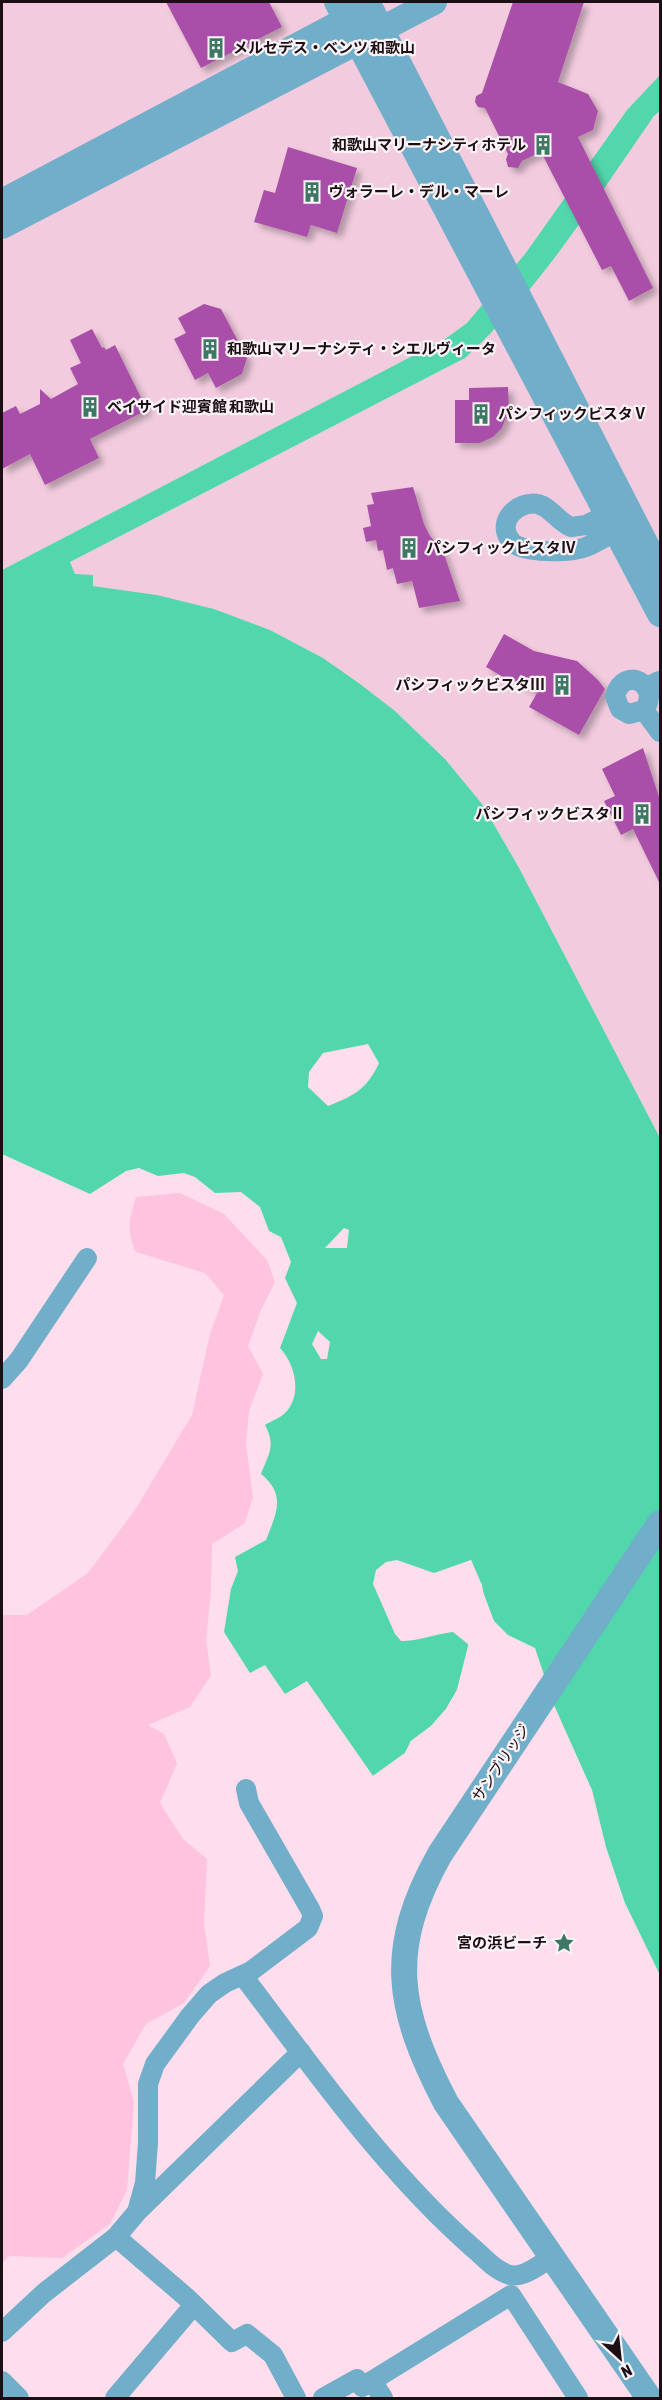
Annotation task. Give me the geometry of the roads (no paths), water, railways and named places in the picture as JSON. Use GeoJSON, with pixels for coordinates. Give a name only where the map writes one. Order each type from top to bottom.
{"type":"FeatureCollection","features":[{"type":"Feature","properties":{"kind":"street"},"geometry":{"type":"LineString","coordinates":[[2,202],[346,21],[375,10],[434,2]]}},
{"type":"Feature","properties":{"kind":"street"},"geometry":{"type":"LineString","coordinates":[[375,10],[621,518],[660,614]]}},
{"type":"Feature","properties":{"kind":"street"},"geometry":{"type":"LineString","coordinates":[[2,226],[346,21]]}},
{"type":"Feature","properties":{"kind":"street"},"geometry":{"type":"LineString","coordinates":[[346,21],[621,518],[660,572]]}},
{"type":"Feature","properties":{"kind":"street"},"geometry":{"type":"LineString","coordinates":[[526,503],[541,504],[571,527],[621,518],[581,548],[530,550],[522,548],[510,541],[506,527],[512,512],[526,503]]}},
{"type":"Feature","properties":{"kind":"street"},"geometry":{"type":"LineString","coordinates":[[652,694],[660,732]]}},
{"type":"Feature","properties":{"kind":"street"},"geometry":{"type":"LineString","coordinates":[[2,1379],[19,1360],[87,1258]]}},
{"type":"Feature","properties":{"kind":"street","name":"サンブリッジ"},"geometry":{"type":"LineString","coordinates":[[649,2398],[446,2103],[423,2056],[411,2024],[403,1975],[405,1948],[418,1897],[426,1878],[660,1523]]}},
{"type":"Feature","properties":{"kind":"street"},"geometry":{"type":"LineString","coordinates":[[137,2212],[145,2182],[148,2143],[148,2084],[155,2064],[209,1994],[225,1983],[243,1976],[308,1928],[313,1916],[279,1852],[249,1803],[246,1789]]}},
{"type":"Feature","properties":{"kind":"street"},"geometry":{"type":"LineString","coordinates":[[243,1976],[419,2198],[511,2285],[578,2398]]}},
{"type":"Feature","properties":{"kind":"street"},"geometry":{"type":"LineString","coordinates":[[2,2332],[44,2294],[116,2237],[137,2212],[301,2052]]}},
{"type":"Feature","properties":{"kind":"street"},"geometry":{"type":"LineString","coordinates":[[116,2237],[194,2305],[232,2342],[247,2334],[273,2355],[296,2398]]}},
{"type":"Feature","properties":{"kind":"street"},"geometry":{"type":"LineString","coordinates":[[323,2398],[357,2379],[362,2387],[372,2381],[551,2258]]}},
{"type":"Feature","properties":{"kind":"street"},"geometry":{"type":"LineString","coordinates":[[115,2398],[194,2305]]}},
{"type":"Feature","properties":{"kind":"street"},"geometry":{"type":"LineString","coordinates":[[2,2381],[19,2398]]}},
{"type":"Feature","properties":{"kind":"street"},"geometry":{"type":"LineString","coordinates":[[372,2381],[382,2398]]}},
{"type":"Feature","properties":{"kind":"place","name":"メルセデス・ベンツ 和歌山"},"geometry":{"type":"Point","coordinates":[216,48]}},
{"type":"Feature","properties":{"kind":"place","name":"和歌山マリーナシティホテル"},"geometry":{"type":"Point","coordinates":[543,145]}},
{"type":"Feature","properties":{"kind":"place","name":"ヴォラーレ・デル・マーレ"},"geometry":{"type":"Point","coordinates":[312,192]}},
{"type":"Feature","properties":{"kind":"place","name":"和歌山マリーナシティ・シエルヴィータ"},"geometry":{"type":"Point","coordinates":[210,349]}},
{"type":"Feature","properties":{"kind":"place","name":"ベイサイド迎賓館 和歌山"},"geometry":{"type":"Point","coordinates":[90,407]}},
{"type":"Feature","properties":{"kind":"place","name":"パシフィックビスタⅤ"},"geometry":{"type":"Point","coordinates":[481,414]}},
{"type":"Feature","properties":{"kind":"place","name":"パシフィックビスタⅣ"},"geometry":{"type":"Point","coordinates":[409,548]}},
{"type":"Feature","properties":{"kind":"place","name":"パシフィックビスタⅢ"},"geometry":{"type":"Point","coordinates":[562,685]}},
{"type":"Feature","properties":{"kind":"place","name":"パシフィックビスタⅡ"},"geometry":{"type":"Point","coordinates":[642,814]}},
{"type":"Feature","properties":{"kind":"place","name":"宮の浜ビーチ"},"geometry":{"type":"Point","coordinates":[564,1943]}}]}
